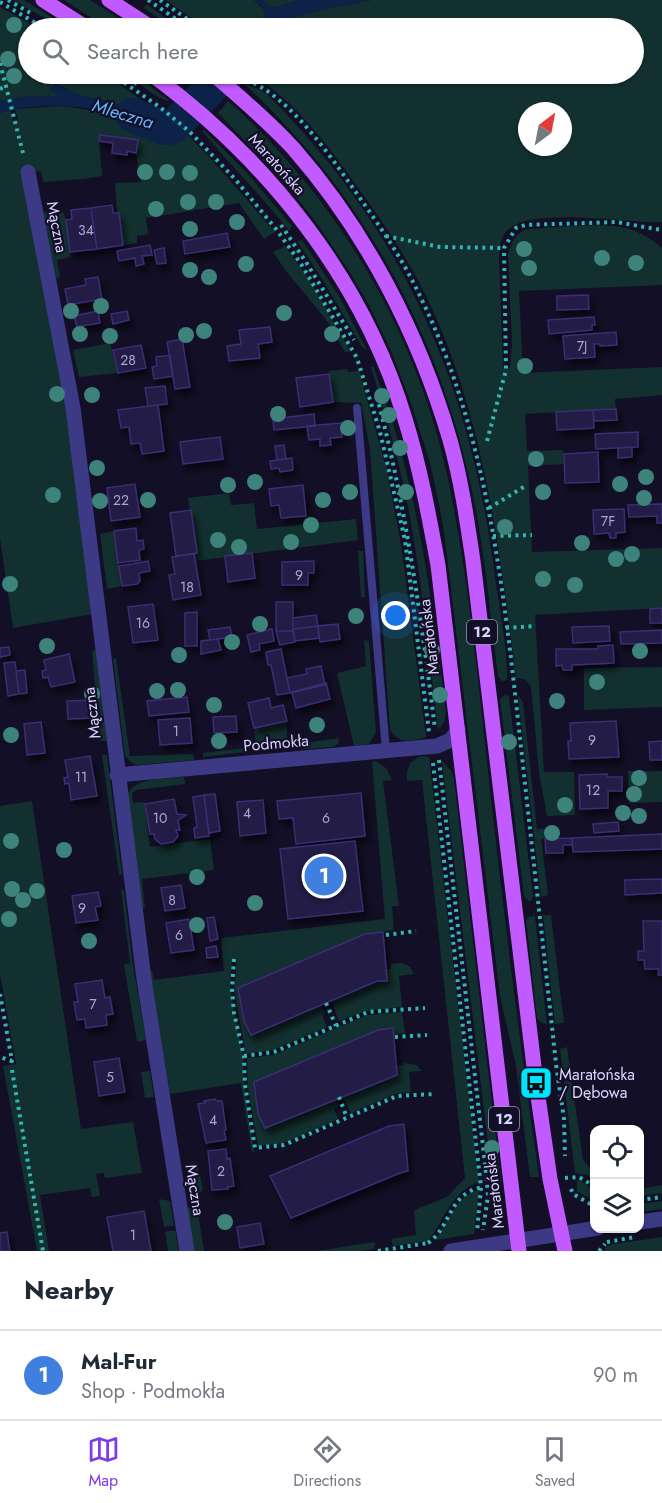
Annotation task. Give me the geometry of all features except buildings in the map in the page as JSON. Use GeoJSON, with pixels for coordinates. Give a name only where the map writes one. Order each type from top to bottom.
{"type":"FeatureCollection","features":[{"type":"Feature","properties":{"kind":"main road"},"geometry":{"type":"LineString","coordinates":[[44,0],[72,18]]}},
{"type":"Feature","properties":{"kind":"main road"},"geometry":{"type":"LineString","coordinates":[[109,0],[137,18]]}},
{"type":"Feature","properties":{"kind":"main road","name":"Maratońska"},"geometry":{"type":"LineString","coordinates":[[165,84],[211,121],[264,174],[317,241],[351,294],[391,379],[405,417],[426,498],[438,565],[519,1246]]}},
{"type":"Feature","properties":{"kind":"main road","name":"Maratońska"},"geometry":{"type":"LineString","coordinates":[[224,84],[280,135],[311,170],[370,256],[388,287],[427,371],[450,440],[462,492],[473,561],[536,1083],[550,1179],[565,1251]]}},
{"type":"Feature","properties":{"kind":"street","name":"Mączna"},"geometry":{"type":"LineString","coordinates":[[28,172],[73,408],[144,979],[187,1251]]}},
{"type":"Feature","properties":{"kind":"street"},"geometry":{"type":"LineString","coordinates":[[434,747],[451,740],[458,729]]}},
{"type":"Feature","properties":{"kind":"street"},"geometry":{"type":"LineString","coordinates":[[434,747],[452,751],[462,759]]}},
{"type":"Feature","properties":{"kind":"street","name":"Podmokła"},"geometry":{"type":"LineString","coordinates":[[117,775],[434,747]]}},
{"type":"Feature","properties":{"kind":"street"},"geometry":{"type":"LineString","coordinates":[[644,1221],[662,1219]]}},
{"type":"Feature","properties":{"kind":"street"},"geometry":{"type":"LineString","coordinates":[[452,1251],[480,1240],[519,1246],[590,1230]]}},
{"type":"Feature","properties":{"kind":"lane"},"geometry":{"type":"LineString","coordinates":[[357,408],[386,751]]}},
{"type":"Feature","properties":{"kind":"path"},"geometry":{"type":"LineString","coordinates":[[148,0],[174,18]]}},
{"type":"Feature","properties":{"kind":"path"},"geometry":{"type":"LineString","coordinates":[[160,0],[186,18]]}},
{"type":"Feature","properties":{"kind":"path"},"geometry":{"type":"LineString","coordinates":[[0,2],[27,18]]}},
{"type":"Feature","properties":{"kind":"path"},"geometry":{"type":"LineString","coordinates":[[0,63],[28,172]]}},
{"type":"Feature","properties":{"kind":"path"},"geometry":{"type":"LineString","coordinates":[[126,84],[197,136],[260,199]]}},
{"type":"Feature","properties":{"kind":"path"},"geometry":{"type":"LineString","coordinates":[[260,84],[298,119],[324,150],[377,223]]}},
{"type":"Feature","properties":{"kind":"path"},"geometry":{"type":"LineString","coordinates":[[0,89],[7,86]]}},
{"type":"Feature","properties":{"kind":"path"},"geometry":{"type":"LineString","coordinates":[[197,136],[257,205],[302,264],[358,361],[380,432],[405,540],[434,747],[481,1187],[477,1216],[480,1240]]}},
{"type":"Feature","properties":{"kind":"path"},"geometry":{"type":"LineString","coordinates":[[487,441],[506,370],[504,248],[516,228],[525,225],[616,222],[662,230]]}},
{"type":"Feature","properties":{"kind":"path"},"geometry":{"type":"LineString","coordinates":[[279,223],[306,262],[356,344]]}},
{"type":"Feature","properties":{"kind":"path"},"geometry":{"type":"LineString","coordinates":[[386,236],[440,247],[504,248]]}},
{"type":"Feature","properties":{"kind":"path"},"geometry":{"type":"LineString","coordinates":[[362,354],[364,360]]}},
{"type":"Feature","properties":{"kind":"path"},"geometry":{"type":"LineString","coordinates":[[376,393],[393,456],[411,548],[487,1182],[488,1196],[480,1240]]}},
{"type":"Feature","properties":{"kind":"path"},"geometry":{"type":"LineString","coordinates":[[489,508],[527,484]]}},
{"type":"Feature","properties":{"kind":"path"},"geometry":{"type":"LineString","coordinates":[[493,536],[532,535]]}},
{"type":"Feature","properties":{"kind":"path"},"geometry":{"type":"LineString","coordinates":[[506,628],[536,626]]}},
{"type":"Feature","properties":{"kind":"path"},"geometry":{"type":"LineString","coordinates":[[386,935],[416,931]]}},
{"type":"Feature","properties":{"kind":"path"},"geometry":{"type":"LineString","coordinates":[[234,959],[232,989],[234,1013],[244,1056],[245,1085],[255,1149],[284,1145],[397,1096],[434,1094]]}},
{"type":"Feature","properties":{"kind":"path"},"geometry":{"type":"LineString","coordinates":[[0,994],[12,1061],[0,1057]]}},
{"type":"Feature","properties":{"kind":"path"},"geometry":{"type":"LineString","coordinates":[[326,1003],[336,1026]]}},
{"type":"Feature","properties":{"kind":"path"},"geometry":{"type":"LineString","coordinates":[[244,1056],[274,1052],[368,1012],[424,1008]]}},
{"type":"Feature","properties":{"kind":"path"},"geometry":{"type":"LineString","coordinates":[[395,1037],[427,1035]]}},
{"type":"Feature","properties":{"kind":"path"},"geometry":{"type":"LineString","coordinates":[[12,1070],[43,1251]]}},
{"type":"Feature","properties":{"kind":"path"},"geometry":{"type":"LineString","coordinates":[[339,1097],[347,1118]]}},
{"type":"Feature","properties":{"kind":"path"},"geometry":{"type":"LineString","coordinates":[[570,1185],[573,1194],[590,1204]]}},
{"type":"Feature","properties":{"kind":"path"},"geometry":{"type":"LineString","coordinates":[[378,1251],[428,1243],[434,1238],[459,1198],[469,1190],[481,1187]]}},
{"type":"Feature","properties":{"kind":"path"},"geometry":{"type":"LineString","coordinates":[[644,1199],[662,1197]]}},
{"type":"Feature","properties":{"kind":"green space"},"geometry":{"type":"Polygon","coordinates":[[[13,0],[24,0],[53,18],[44,18],[13,0]]]}},
{"type":"Feature","properties":{"kind":"green space"},"geometry":{"type":"Polygon","coordinates":[[[64,0],[90,0],[118,18],[92,18],[64,0]]]}},
{"type":"Feature","properties":{"kind":"green space"},"geometry":{"type":"Polygon","coordinates":[[[166,0],[254,0],[266,15],[263,18],[191,18],[166,0]]]}},
{"type":"Feature","properties":{"kind":"green space"},"geometry":{"type":"Polygon","coordinates":[[[262,0],[300,0],[273,8],[262,0]]]}},
{"type":"Feature","properties":{"kind":"green space"},"geometry":{"type":"Polygon","coordinates":[[[371,0],[662,0],[662,222],[579,217],[533,219],[516,224],[505,233],[499,255],[503,368],[510,368],[512,343],[508,254],[512,242],[520,232],[528,229],[583,225],[612,226],[639,233],[662,248],[662,285],[519,291],[523,373],[662,367],[662,395],[615,399],[616,409],[525,414],[527,451],[563,450],[564,464],[528,466],[532,552],[662,548],[662,608],[535,615],[544,772],[574,772],[575,815],[547,816],[539,773],[531,687],[525,679],[516,678],[503,577],[485,476],[474,427],[442,330],[420,284],[373,209],[309,124],[266,84],[644,84],[644,18],[292,18],[371,0]]]}},
{"type":"Feature","properties":{"kind":"green space"},"geometry":{"type":"Polygon","coordinates":[[[146,4],[166,18],[158,18],[144,8],[146,4]]]}},
{"type":"Feature","properties":{"kind":"green space"},"geometry":{"type":"Polygon","coordinates":[[[0,7],[20,18],[18,18],[18,84],[54,84],[59,95],[57,97],[31,96],[0,101],[0,7]]]}},
{"type":"Feature","properties":{"kind":"green space"},"geometry":{"type":"Polygon","coordinates":[[[56,84],[119,84],[168,119],[153,119],[111,102],[82,96],[56,84]]]}},
{"type":"Feature","properties":{"kind":"green space"},"geometry":{"type":"Polygon","coordinates":[[[140,84],[147,84],[170,101],[164,100],[140,84]]]}},
{"type":"Feature","properties":{"kind":"green space"},"geometry":{"type":"Polygon","coordinates":[[[244,84],[261,90],[269,96],[317,149],[359,203],[394,258],[424,316],[449,376],[484,506],[503,628],[507,680],[502,681],[498,676],[480,537],[458,433],[417,322],[360,219],[325,171],[286,126],[244,84]]]}},
{"type":"Feature","properties":{"kind":"green space"},"geometry":{"type":"Polygon","coordinates":[[[228,101],[268,139],[305,181],[338,225],[368,272],[394,322],[416,373],[434,425],[456,519],[468,598],[496,846],[539,1177],[530,1177],[516,1066],[500,996],[445,539],[430,463],[392,353],[370,307],[318,225],[282,179],[218,113],[228,101]]]}},
{"type":"Feature","properties":{"kind":"green space"},"geometry":{"type":"Polygon","coordinates":[[[61,106],[107,112],[165,135],[187,134],[275,232],[264,239],[239,203],[146,218],[148,234],[137,236],[137,243],[123,245],[119,213],[117,213],[115,183],[141,182],[136,153],[138,140],[99,141],[102,176],[43,182],[41,171],[22,174],[67,416],[93,614],[13,628],[0,538],[0,113],[10,110],[13,120],[18,119],[15,109],[61,106]]]}},
{"type":"Feature","properties":{"kind":"green space"},"geometry":{"type":"Polygon","coordinates":[[[204,130],[247,173],[292,226],[289,231],[202,131],[204,130]]]}},
{"type":"Feature","properties":{"kind":"green space"},"geometry":{"type":"Polygon","coordinates":[[[62,209],[66,220],[71,257],[57,260],[60,277],[56,278],[43,212],[62,209]]]}},
{"type":"Feature","properties":{"kind":"green space"},"geometry":{"type":"Polygon","coordinates":[[[302,240],[339,296],[367,350],[362,347],[297,241],[302,240]]]}},
{"type":"Feature","properties":{"kind":"green space"},"geometry":{"type":"Polygon","coordinates":[[[285,246],[310,281],[350,351],[345,352],[328,322],[273,252],[285,246]]]}},
{"type":"Feature","properties":{"kind":"green space"},"geometry":{"type":"Polygon","coordinates":[[[110,343],[118,373],[79,377],[73,350],[110,343]]]}},
{"type":"Feature","properties":{"kind":"green space"},"geometry":{"type":"Polygon","coordinates":[[[373,366],[401,451],[428,580],[446,713],[444,722],[438,730],[409,514],[395,450],[371,367],[373,366]]]}},
{"type":"Feature","properties":{"kind":"green space"},"geometry":{"type":"Polygon","coordinates":[[[347,369],[348,372],[359,371],[386,467],[401,544],[426,737],[416,740],[401,740],[390,729],[370,449],[361,403],[333,402],[329,371],[347,369]]]}},
{"type":"Feature","properties":{"kind":"green space"},"geometry":{"type":"Polygon","coordinates":[[[229,493],[231,505],[254,503],[257,529],[356,519],[358,540],[195,561],[194,554],[197,553],[188,498],[229,493]]]}},
{"type":"Feature","properties":{"kind":"green space"},"geometry":{"type":"Polygon","coordinates":[[[114,531],[122,586],[107,589],[100,534],[114,531]]]}},
{"type":"Feature","properties":{"kind":"green space"},"geometry":{"type":"Polygon","coordinates":[[[358,551],[363,551],[365,597],[361,597],[358,551]]]}},
{"type":"Feature","properties":{"kind":"green space"},"geometry":{"type":"Polygon","coordinates":[[[364,640],[369,641],[376,732],[369,744],[354,746],[337,673],[366,666],[364,640]]]}},
{"type":"Feature","properties":{"kind":"green space"},"geometry":{"type":"Polygon","coordinates":[[[96,650],[107,741],[100,741],[92,651],[96,650]]]}},
{"type":"Feature","properties":{"kind":"green space"},"geometry":{"type":"Polygon","coordinates":[[[116,658],[130,756],[193,754],[194,760],[136,765],[125,756],[113,659],[116,658]]]}},
{"type":"Feature","properties":{"kind":"green space"},"geometry":{"type":"Polygon","coordinates":[[[662,667],[662,707],[584,710],[584,668],[662,667]]]}},
{"type":"Feature","properties":{"kind":"green space"},"geometry":{"type":"Polygon","coordinates":[[[505,695],[509,696],[533,896],[531,901],[524,896],[500,699],[505,695]]]}},
{"type":"Feature","properties":{"kind":"green space"},"geometry":{"type":"Polygon","coordinates":[[[518,695],[523,702],[537,829],[548,829],[549,838],[541,839],[548,895],[541,897],[518,695]]]}},
{"type":"Feature","properties":{"kind":"green space"},"geometry":{"type":"Polygon","coordinates":[[[287,721],[287,745],[256,747],[254,728],[287,721]]]}},
{"type":"Feature","properties":{"kind":"green space"},"geometry":{"type":"Polygon","coordinates":[[[339,738],[338,744],[333,747],[305,749],[299,744],[339,738]]]}},
{"type":"Feature","properties":{"kind":"green space"},"geometry":{"type":"Polygon","coordinates":[[[245,748],[245,752],[203,757],[203,753],[245,748]]]}},
{"type":"Feature","properties":{"kind":"green space"},"geometry":{"type":"Polygon","coordinates":[[[102,755],[107,755],[122,874],[119,875],[102,755]]]}},
{"type":"Feature","properties":{"kind":"green space"},"geometry":{"type":"Polygon","coordinates":[[[420,756],[429,757],[479,1182],[461,1192],[428,1241],[393,1246],[391,1239],[416,1235],[414,1210],[447,1197],[465,1178],[422,780],[407,781],[407,771],[411,762],[420,756]]]}},
{"type":"Feature","properties":{"kind":"green space"},"geometry":{"type":"Polygon","coordinates":[[[375,761],[386,768],[392,780],[383,781],[399,906],[392,906],[394,930],[386,931],[238,988],[244,1021],[251,1034],[321,1005],[327,1027],[273,1050],[246,1054],[234,989],[237,960],[232,959],[230,988],[243,1057],[244,1085],[254,1152],[252,1152],[241,1083],[170,1094],[150,972],[152,970],[154,980],[224,971],[221,938],[385,919],[372,762],[375,761]]]}},
{"type":"Feature","properties":{"kind":"green space"},"geometry":{"type":"Polygon","coordinates":[[[442,761],[452,772],[454,779],[501,1181],[495,1182],[492,1177],[442,761]]]}},
{"type":"Feature","properties":{"kind":"green space"},"geometry":{"type":"Polygon","coordinates":[[[628,771],[662,771],[662,802],[629,803],[628,771]]]}},
{"type":"Feature","properties":{"kind":"green space"},"geometry":{"type":"Polygon","coordinates":[[[184,777],[185,784],[136,790],[132,793],[133,803],[144,802],[150,847],[210,839],[214,870],[142,879],[145,908],[141,908],[128,795],[131,789],[143,782],[184,777]]]}},
{"type":"Feature","properties":{"kind":"green space"},"geometry":{"type":"Polygon","coordinates":[[[32,801],[81,1129],[133,1122],[142,1173],[105,1178],[104,1173],[96,1174],[100,1196],[92,1197],[90,1188],[40,1195],[49,1251],[37,1251],[3,1066],[16,1064],[0,974],[0,806],[32,801]]]}},
{"type":"Feature","properties":{"kind":"green space"},"geometry":{"type":"Polygon","coordinates":[[[121,890],[124,890],[133,965],[146,1040],[137,1042],[124,965],[130,963],[121,890]]]}},
{"type":"Feature","properties":{"kind":"green space"},"geometry":{"type":"Polygon","coordinates":[[[543,915],[551,915],[564,1023],[555,1024],[543,915]]]}},
{"type":"Feature","properties":{"kind":"green space"},"geometry":{"type":"Polygon","coordinates":[[[535,916],[547,1025],[537,1018],[526,920],[535,916]]]}},
{"type":"Feature","properties":{"kind":"green space"},"geometry":{"type":"Polygon","coordinates":[[[402,963],[410,967],[414,974],[399,976],[402,1007],[366,1011],[339,1021],[331,1000],[377,981],[387,980],[386,969],[391,969],[391,964],[402,963]]]}},
{"type":"Feature","properties":{"kind":"green space"},"geometry":{"type":"Polygon","coordinates":[[[402,1012],[405,1033],[393,1034],[393,1028],[378,1030],[254,1082],[258,1114],[265,1128],[336,1099],[339,1106],[334,1109],[338,1119],[284,1143],[258,1146],[248,1088],[247,1058],[273,1055],[367,1015],[402,1012]]]}},
{"type":"Feature","properties":{"kind":"green space"},"geometry":{"type":"Polygon","coordinates":[[[567,1047],[583,1160],[590,1168],[590,1178],[575,1173],[560,1049],[567,1047]]]}},
{"type":"Feature","properties":{"kind":"green space"},"geometry":{"type":"Polygon","coordinates":[[[403,1063],[416,1065],[422,1071],[409,1072],[411,1092],[395,1094],[351,1113],[342,1096],[397,1075],[396,1065],[403,1065],[403,1063]]]}},
{"type":"Feature","properties":{"kind":"green space"},"geometry":{"type":"Polygon","coordinates":[[[150,1071],[154,1097],[145,1098],[141,1072],[150,1071]]]}},
{"type":"Feature","properties":{"kind":"green space"},"geometry":{"type":"Polygon","coordinates":[[[190,1162],[197,1163],[203,1189],[200,1193],[195,1194],[190,1162]]]}},
{"type":"Feature","properties":{"kind":"green space"},"geometry":{"type":"Polygon","coordinates":[[[577,1180],[582,1181],[590,1188],[590,1199],[577,1191],[577,1180]]]}},
{"type":"Feature","properties":{"kind":"green space"},"geometry":{"type":"Polygon","coordinates":[[[662,1185],[662,1193],[644,1195],[644,1188],[662,1185]]]}},
{"type":"Feature","properties":{"kind":"green space"},"geometry":{"type":"Polygon","coordinates":[[[479,1190],[474,1234],[436,1240],[459,1203],[479,1190]]]}},
{"type":"Feature","properties":{"kind":"green space"},"geometry":{"type":"Polygon","coordinates":[[[159,1199],[170,1201],[174,1226],[164,1227],[159,1199]]]}},
{"type":"Feature","properties":{"kind":"green space"},"geometry":{"type":"Polygon","coordinates":[[[662,1201],[662,1209],[644,1211],[644,1203],[662,1201]]]}},
{"type":"Feature","properties":{"kind":"green space"},"geometry":{"type":"Polygon","coordinates":[[[197,1207],[204,1251],[193,1251],[187,1208],[197,1207]]]}},
{"type":"Feature","properties":{"kind":"green space"},"geometry":{"type":"Polygon","coordinates":[[[175,1230],[179,1251],[168,1251],[165,1232],[175,1230]]]}},
{"type":"Feature","properties":{"kind":"green space"},"geometry":{"type":"Polygon","coordinates":[[[662,1237],[662,1251],[604,1251],[606,1247],[614,1244],[662,1237]]]}},
{"type":"Feature","properties":{"kind":"green space"},"geometry":{"type":"Polygon","coordinates":[[[375,1242],[374,1249],[316,1251],[375,1242]]]}},
{"type":"Feature","properties":{"kind":"water"},"geometry":{"type":"Polygon","coordinates":[[[254,0],[262,0],[273,8],[300,0],[371,0],[293,18],[263,18],[266,15],[254,0]]]}},
{"type":"Feature","properties":{"kind":"water"},"geometry":{"type":"Polygon","coordinates":[[[53,84],[56,84],[82,96],[111,102],[153,119],[168,119],[187,134],[156,132],[117,115],[82,107],[39,106],[0,113],[0,101],[31,96],[57,97],[58,95],[49,90],[53,84]]]}},
{"type":"Feature","properties":{"kind":"waterway","name":"Mleczna"},"geometry":{"type":"LineString","coordinates":[[132,115],[168,128],[175,125],[214,84]]}},
{"type":"Feature","properties":{"kind":"place","name":"Mal-Fur"},"geometry":{"type":"Point","coordinates":[324,876]}},
{"type":"Feature","properties":{"kind":"place","name":"Maratońska / Dębowa"},"geometry":{"type":"Point","coordinates":[536,1083]}}]}
